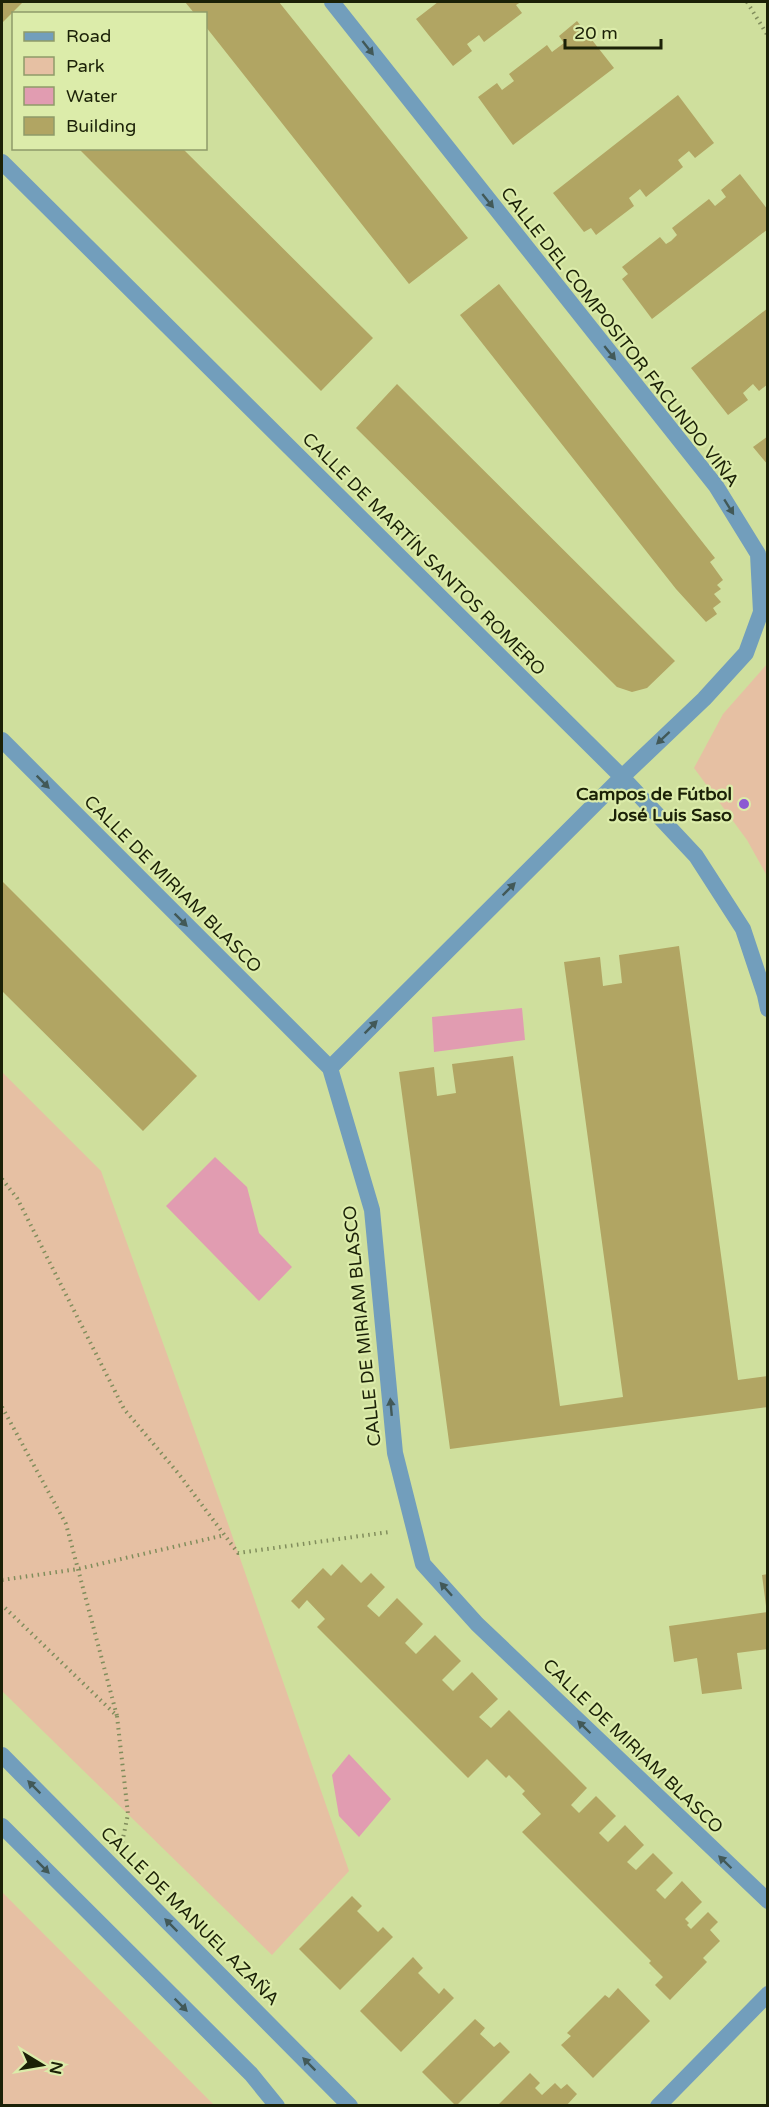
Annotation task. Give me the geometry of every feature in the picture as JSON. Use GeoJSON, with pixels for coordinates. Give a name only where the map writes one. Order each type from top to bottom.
{"type":"FeatureCollection","features":[{"type":"Feature","properties":{"kind":"street","name":"CALLE DEL COMPOSITOR FACUNDO VIÑA"},"geometry":{"type":"LineString","coordinates":[[330,1068],[622,777],[704,699],[746,653],[761,612],[758,554],[716,486],[332,2]]}},
{"type":"Feature","properties":{"kind":"street","name":"CALLE DE MARTÍN SANTOS ROMERO"},"geometry":{"type":"LineString","coordinates":[[2,162],[622,777],[696,856],[743,929],[768,1009]]}},
{"type":"Feature","properties":{"kind":"street","name":"CALLE DE MIRIAM BLASCO"},"geometry":{"type":"LineString","coordinates":[[2,741],[330,1068],[372,1210],[395,1453],[423,1564],[477,1624],[768,1901]]}},
{"type":"Feature","properties":{"kind":"street","name":"CALLE DE MANUEL AZAÑA"},"geometry":{"type":"LineString","coordinates":[[2,1755],[350,2106]]}},
{"type":"Feature","properties":{"kind":"street"},"geometry":{"type":"LineString","coordinates":[[2,1826],[251,2074],[277,2106]]}},
{"type":"Feature","properties":{"kind":"street"},"geometry":{"type":"LineString","coordinates":[[658,2106],[768,1994]]}},
{"type":"Feature","properties":{"kind":"path"},"geometry":{"type":"LineString","coordinates":[[747,2],[768,36]]}},
{"type":"Feature","properties":{"kind":"path"},"geometry":{"type":"LineString","coordinates":[[2,1179],[17,1198],[124,1409],[178,1473],[238,1553],[413,1527]]}},
{"type":"Feature","properties":{"kind":"path"},"geometry":{"type":"LineString","coordinates":[[2,1407],[66,1524],[117,1716],[128,1814]]}},
{"type":"Feature","properties":{"kind":"path"},"geometry":{"type":"LineString","coordinates":[[2,1580],[78,1569],[225,1535]]}},
{"type":"Feature","properties":{"kind":"path"},"geometry":{"type":"LineString","coordinates":[[2,1605],[117,1716]]}},
{"type":"Feature","properties":{"kind":"green space","name":"Campos de Fútbol José Luis Saso"},"geometry":{"type":"Polygon","coordinates":[[[767,664],[767,876],[747,840],[694,768],[723,714],[767,664]]]}},
{"type":"Feature","properties":{"kind":"green space"},"geometry":{"type":"Polygon","coordinates":[[[2,1072],[101,1171],[226,1518],[349,1871],[272,1955],[2,1691],[2,1072]]]}},
{"type":"Feature","properties":{"kind":"green space"},"geometry":{"type":"Polygon","coordinates":[[[2,1892],[214,2105],[2,2105],[2,1892]]]}},
{"type":"Feature","properties":{"kind":"water"},"geometry":{"type":"Polygon","coordinates":[[[522,1008],[525,1040],[434,1052],[432,1017],[522,1008]]]}},
{"type":"Feature","properties":{"kind":"water"},"geometry":{"type":"Polygon","coordinates":[[[215,1157],[247,1187],[259,1233],[292,1267],[259,1301],[166,1206],[215,1157]]]}},
{"type":"Feature","properties":{"kind":"water"},"geometry":{"type":"Polygon","coordinates":[[[349,1754],[391,1799],[359,1837],[339,1816],[332,1775],[349,1754]]]}},
{"type":"Feature","properties":{"kind":"building"},"geometry":{"type":"Polygon","coordinates":[[[2,2],[23,2],[12,12],[2,23],[2,2]]]}},
{"type":"Feature","properties":{"kind":"building"},"geometry":{"type":"Polygon","coordinates":[[[185,2],[279,2],[468,238],[409,284],[207,28],[207,12],[193,12],[185,2]]]}},
{"type":"Feature","properties":{"kind":"building"},"geometry":{"type":"Polygon","coordinates":[[[438,2],[521,2],[516,5],[522,13],[484,42],[479,35],[467,44],[472,51],[453,66],[416,19],[438,2]]]}},
{"type":"Feature","properties":{"kind":"building"},"geometry":{"type":"Polygon","coordinates":[[[577,21],[614,68],[513,145],[478,97],[497,83],[502,90],[514,81],[509,74],[547,45],[552,52],[564,43],[559,36],[577,21]]]}},
{"type":"Feature","properties":{"kind":"building"},"geometry":{"type":"Polygon","coordinates":[[[678,95],[714,143],[695,158],[689,151],[678,160],[683,167],[646,197],[640,189],[629,198],[634,206],[596,235],[591,228],[584,232],[553,193],[678,95]]]}},
{"type":"Feature","properties":{"kind":"building"},"geometry":{"type":"Polygon","coordinates":[[[80,150],[184,150],[373,338],[321,391],[80,150]]]}},
{"type":"Feature","properties":{"kind":"building"},"geometry":{"type":"Polygon","coordinates":[[[740,174],[768,210],[768,229],[652,319],[622,279],[628,274],[622,267],[660,237],[666,244],[671,241],[677,235],[672,228],[709,199],[715,206],[726,197],[721,190],[740,174]]]}},
{"type":"Feature","properties":{"kind":"building"},"geometry":{"type":"Polygon","coordinates":[[[499,284],[715,558],[710,562],[723,580],[717,585],[721,589],[714,594],[721,602],[713,608],[717,614],[706,622],[676,589],[460,315],[499,284]]]}},
{"type":"Feature","properties":{"kind":"building"},"geometry":{"type":"Polygon","coordinates":[[[768,308],[768,384],[759,391],[753,384],[743,393],[748,400],[728,415],[691,368],[768,308]]]}},
{"type":"Feature","properties":{"kind":"building"},"geometry":{"type":"Polygon","coordinates":[[[397,384],[675,661],[647,688],[632,692],[617,687],[356,428],[397,384]]]}},
{"type":"Feature","properties":{"kind":"building"},"geometry":{"type":"Polygon","coordinates":[[[768,436],[768,465],[753,447],[768,436]]]}},
{"type":"Feature","properties":{"kind":"building"},"geometry":{"type":"Polygon","coordinates":[[[2,881],[197,1076],[143,1131],[2,991],[2,881]]]}},
{"type":"Feature","properties":{"kind":"building"},"geometry":{"type":"Polygon","coordinates":[[[679,946],[738,1380],[768,1376],[768,1407],[450,1449],[399,1072],[434,1067],[437,1096],[456,1093],[452,1064],[513,1056],[560,1406],[623,1397],[564,962],[600,957],[603,986],[622,983],[619,955],[679,946]]]}},
{"type":"Feature","properties":{"kind":"building"},"geometry":{"type":"Polygon","coordinates":[[[342,1564],[361,1583],[371,1573],[385,1587],[367,1606],[379,1617],[397,1598],[423,1624],[405,1643],[416,1654],[435,1635],[461,1661],[442,1680],[453,1691],[472,1672],[498,1699],[479,1717],[491,1728],[509,1710],[587,1788],[571,1805],[579,1813],[596,1796],[616,1816],[599,1833],[608,1842],[625,1825],[644,1845],[627,1862],[636,1870],[653,1853],[673,1873],[656,1890],[665,1899],[682,1881],[702,1902],[685,1919],[691,1929],[708,1912],[718,1922],[710,1930],[720,1941],[703,1958],[707,1962],[670,2000],[655,1985],[663,1977],[649,1963],[651,1961],[522,1832],[541,1814],[522,1794],[525,1791],[509,1775],[506,1778],[487,1759],[468,1778],[317,1627],[325,1619],[307,1600],[299,1609],[291,1601],[323,1568],[331,1576],[342,1564]]]}},
{"type":"Feature","properties":{"kind":"building"},"geometry":{"type":"Polygon","coordinates":[[[768,1574],[768,1606],[766,1606],[762,1575],[768,1574]]]}},
{"type":"Feature","properties":{"kind":"building"},"geometry":{"type":"Polygon","coordinates":[[[768,1612],[768,1649],[737,1653],[742,1689],[702,1694],[697,1658],[674,1662],[669,1626],[768,1612]]]}},
{"type":"Feature","properties":{"kind":"building"},"geometry":{"type":"Polygon","coordinates":[[[352,1896],[362,1906],[357,1911],[378,1932],[383,1927],[393,1937],[340,1990],[299,1949],[352,1896]]]}},
{"type":"Feature","properties":{"kind":"building"},"geometry":{"type":"Polygon","coordinates":[[[413,1957],[423,1968],[418,1973],[439,1994],[444,1988],[454,1998],[401,2052],[360,2011],[413,1957]]]}},
{"type":"Feature","properties":{"kind":"building"},"geometry":{"type":"Polygon","coordinates":[[[618,1988],[650,2021],[593,2078],[561,2045],[571,2036],[567,2033],[605,1995],[609,1998],[618,1988]]]}},
{"type":"Feature","properties":{"kind":"building"},"geometry":{"type":"Polygon","coordinates":[[[475,2019],[485,2028],[480,2034],[494,2047],[500,2042],[510,2052],[456,2106],[422,2072],[475,2019]]]}},
{"type":"Feature","properties":{"kind":"building"},"geometry":{"type":"Polygon","coordinates":[[[530,2073],[540,2083],[535,2088],[542,2095],[555,2083],[561,2089],[567,2084],[577,2094],[566,2106],[497,2106],[530,2073]]]}},
{"type":"Feature","properties":{"kind":"place","name":"Campos de Fútbol José Luis Saso"},"geometry":{"type":"Point","coordinates":[744,804]}}]}
